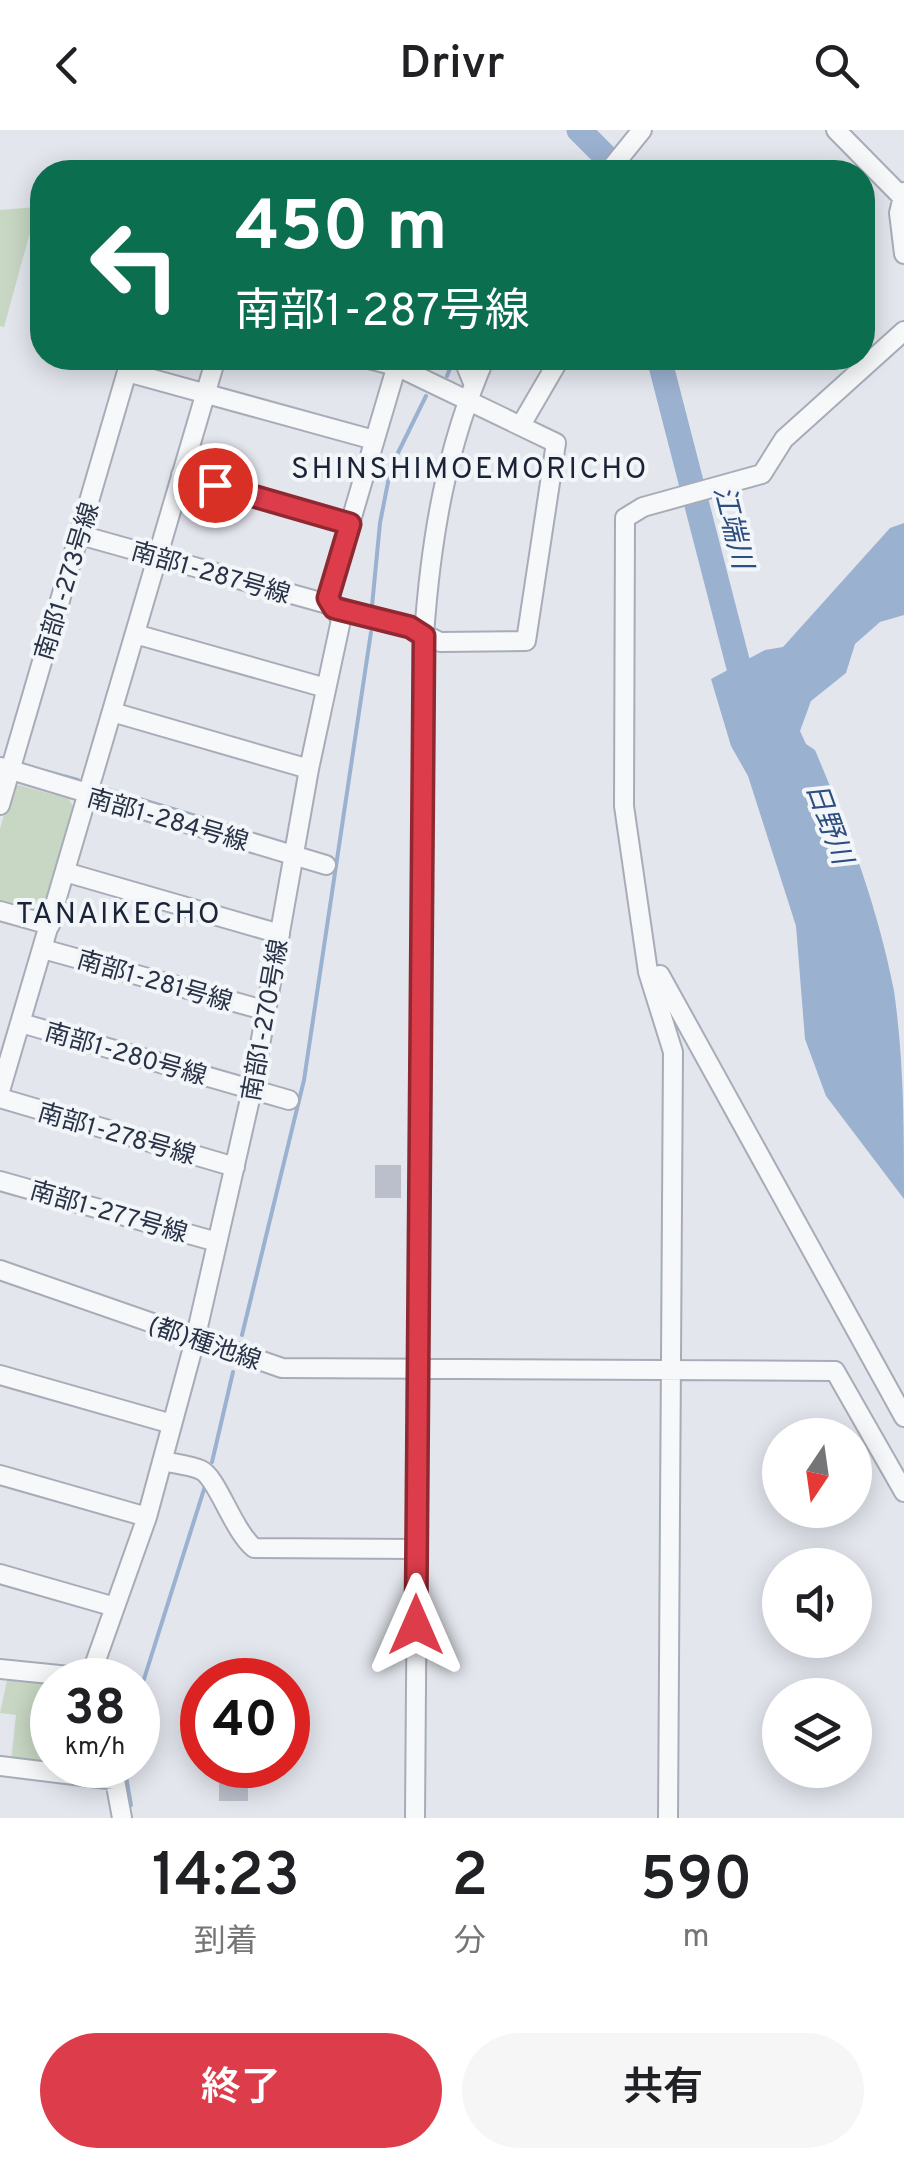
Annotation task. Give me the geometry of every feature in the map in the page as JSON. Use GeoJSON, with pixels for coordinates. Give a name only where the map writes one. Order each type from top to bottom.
{"type":"FeatureCollection","features":[{"type":"Feature","properties":{"kind":"street"},"geometry":{"type":"LineString","coordinates":[[618,160],[642,130]]}},
{"type":"Feature","properties":{"kind":"street"},"geometry":{"type":"LineString","coordinates":[[836,130],[867,160]]}},
{"type":"Feature","properties":{"kind":"street"},"geometry":{"type":"LineString","coordinates":[[875,168],[902,194],[898,233],[904,254]]}},
{"type":"Feature","properties":{"kind":"street"},"geometry":{"type":"LineString","coordinates":[[875,357],[904,331]]}},
{"type":"Feature","properties":{"kind":"street","name":"南部1-273号線"},"geometry":{"type":"LineString","coordinates":[[0,805],[5,769],[128,370]]}},
{"type":"Feature","properties":{"kind":"street"},"geometry":{"type":"LineString","coordinates":[[143,370],[205,393],[374,440]]}},
{"type":"Feature","properties":{"kind":"street"},"geometry":{"type":"LineString","coordinates":[[0,1095],[212,370]]}},
{"type":"Feature","properties":{"kind":"street","name":"南部1-270号線"},"geometry":{"type":"LineString","coordinates":[[97,1658],[163,1461],[235,1167],[341,620],[328,598],[395,370]]}},
{"type":"Feature","properties":{"kind":"street","name":"南部1-287号線"},"geometry":{"type":"LineString","coordinates":[[80,535],[410,627],[440,642],[526,642],[556,443],[470,392],[416,370]]}},
{"type":"Feature","properties":{"kind":"street"},"geometry":{"type":"LineString","coordinates":[[467,370],[470,392]]}},
{"type":"Feature","properties":{"kind":"street"},"geometry":{"type":"LineString","coordinates":[[415,1818],[424,636],[436,514],[470,392],[480,370]]}},
{"type":"Feature","properties":{"kind":"street"},"geometry":{"type":"LineString","coordinates":[[521,425],[553,370]]}},
{"type":"Feature","properties":{"kind":"street"},"geometry":{"type":"LineString","coordinates":[[668,1818],[673,1052],[648,972],[624,806],[625,518],[643,507],[762,474],[784,439],[861,370]]}},
{"type":"Feature","properties":{"kind":"street"},"geometry":{"type":"LineString","coordinates":[[181,476],[350,524]]}},
{"type":"Feature","properties":{"kind":"street"},"geometry":{"type":"LineString","coordinates":[[135,634],[326,688]]}},
{"type":"Feature","properties":{"kind":"street"},"geometry":{"type":"LineString","coordinates":[[112,712],[310,769]]}},
{"type":"Feature","properties":{"kind":"street","name":"南部1-284号線"},"geometry":{"type":"LineString","coordinates":[[5,769],[326,865]]}},
{"type":"Feature","properties":{"kind":"street"},"geometry":{"type":"LineString","coordinates":[[65,872],[280,934]]}},
{"type":"Feature","properties":{"kind":"street"},"geometry":{"type":"LineString","coordinates":[[0,912],[50,924]]}},
{"type":"Feature","properties":{"kind":"street"},"geometry":{"type":"LineString","coordinates":[[646,946],[670,996],[904,1416]]}},
{"type":"Feature","properties":{"kind":"street","name":"南部1-281号線"},"geometry":{"type":"LineString","coordinates":[[43,948],[267,1011]]}},
{"type":"Feature","properties":{"kind":"street","name":"南部1-280号線"},"geometry":{"type":"LineString","coordinates":[[21,1024],[289,1100]]}},
{"type":"Feature","properties":{"kind":"street","name":"南部1-278号線"},"geometry":{"type":"LineString","coordinates":[[0,1095],[235,1167]]}},
{"type":"Feature","properties":{"kind":"street","name":"南部1-277号線"},"geometry":{"type":"LineString","coordinates":[[0,1181],[217,1242]]}},
{"type":"Feature","properties":{"kind":"street","name":"(都)種池線"},"geometry":{"type":"LineString","coordinates":[[0,1270],[282,1368],[835,1372],[904,1492]]}},
{"type":"Feature","properties":{"kind":"street"},"geometry":{"type":"LineString","coordinates":[[0,1375],[172,1424]]}},
{"type":"Feature","properties":{"kind":"street"},"geometry":{"type":"LineString","coordinates":[[163,1461],[205,1471],[214,1481],[238,1534],[254,1548],[417,1549]]}},
{"type":"Feature","properties":{"kind":"street"},"geometry":{"type":"LineString","coordinates":[[0,1475],[147,1517]]}},
{"type":"Feature","properties":{"kind":"street"},"geometry":{"type":"LineString","coordinates":[[0,1574],[115,1607]]}},
{"type":"Feature","properties":{"kind":"street"},"geometry":{"type":"LineString","coordinates":[[0,1669],[30,1672]]}},
{"type":"Feature","properties":{"kind":"street"},"geometry":{"type":"LineString","coordinates":[[0,1766],[30,1767]]}},
{"type":"Feature","properties":{"kind":"street"},"geometry":{"type":"LineString","coordinates":[[116,1788],[122,1818]]}},
{"type":"Feature","properties":{"kind":"green space"},"geometry":{"type":"Polygon","coordinates":[[[30,208],[30,232],[4,327],[0,326],[0,210],[30,208]]]}},
{"type":"Feature","properties":{"kind":"green space"},"geometry":{"type":"Polygon","coordinates":[[[19,785],[69,799],[74,809],[45,912],[36,917],[0,907],[0,829],[11,789],[19,785]]]}},
{"type":"Feature","properties":{"kind":"green space"},"geometry":{"type":"Polygon","coordinates":[[[8,1676],[30,1679],[30,1763],[11,1761],[16,1715],[0,1713],[8,1676]]]}},
{"type":"Feature","properties":{"kind":"water","name":"日野川"},"geometry":{"type":"Polygon","coordinates":[[[904,523],[904,615],[880,622],[855,644],[846,673],[811,701],[800,731],[806,744],[815,750],[861,869],[894,991],[900,1043],[904,1199],[826,1096],[805,1039],[796,926],[748,776],[731,746],[711,679],[765,650],[783,647],[890,528],[904,523]]]}},
{"type":"Feature","properties":{"kind":"building"},"geometry":{"type":"Polygon","coordinates":[[[375,1165],[401,1165],[401,1198],[375,1198],[375,1165]]]}},
{"type":"Feature","properties":{"kind":"building"},"geometry":{"type":"Polygon","coordinates":[[[219,1788],[248,1788],[248,1801],[219,1801],[219,1788]]]}},
{"type":"Feature","properties":{"kind":"waterway","name":"江端川"},"geometry":{"type":"LineString","coordinates":[[579,130],[609,160]]}},
{"type":"Feature","properties":{"kind":"waterway"},"geometry":{"type":"LineString","coordinates":[[447,376],[449,370]]}},
{"type":"Feature","properties":{"kind":"waterway","name":"江端川"},"geometry":{"type":"LineString","coordinates":[[662,370],[746,695]]}},
{"type":"Feature","properties":{"kind":"waterway"},"geometry":{"type":"LineString","coordinates":[[372,606],[380,523],[391,467],[426,396]]}},
{"type":"Feature","properties":{"kind":"waterway"},"geometry":{"type":"LineString","coordinates":[[242,1335],[304,1080],[371,632]]}},
{"type":"Feature","properties":{"kind":"waterway"},"geometry":{"type":"LineString","coordinates":[[44,771],[78,780]]}},
{"type":"Feature","properties":{"kind":"waterway"},"geometry":{"type":"LineString","coordinates":[[103,788],[249,832]]}},
{"type":"Feature","properties":{"kind":"waterway"},"geometry":{"type":"LineString","coordinates":[[212,1462],[233,1372]]}},
{"type":"Feature","properties":{"kind":"waterway"},"geometry":{"type":"LineString","coordinates":[[151,1658],[206,1483]]}},
{"type":"Feature","properties":{"kind":"waterway"},"geometry":{"type":"LineString","coordinates":[[128,1788],[131,1805]]}},
{"type":"Feature","properties":{"kind":"district","name":"SHINSHIMOEMORICHO"},"geometry":{"type":"Point","coordinates":[470,468]}},
{"type":"Feature","properties":{"kind":"district","name":"TANAIKECHO"},"geometry":{"type":"Point","coordinates":[119,913]}},
{"type":"Feature","properties":{"kind":"route"},"geometry":{"type":"LineString","coordinates":[[215,485],[350,524],[328,598],[334,608],[410,627],[424,636],[416,1625]]}}]}
